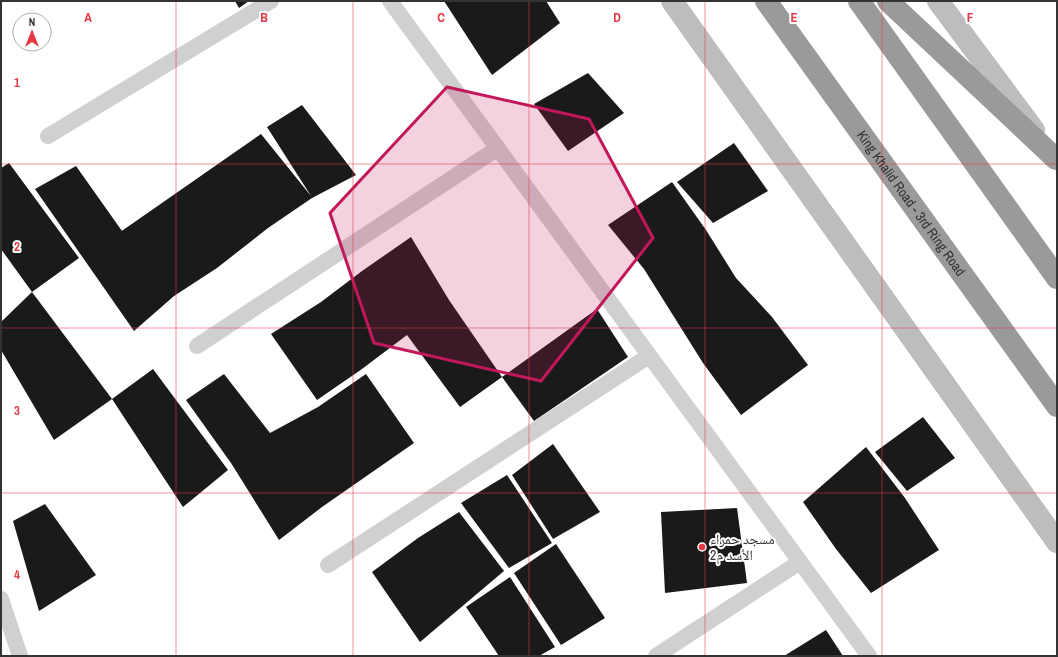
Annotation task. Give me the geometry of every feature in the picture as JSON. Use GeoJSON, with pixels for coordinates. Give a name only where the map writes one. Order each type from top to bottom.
{"type":"FeatureCollection","features":[{"type":"Feature","properties":{"kind":"highway","name":"King Khalid Road - 3rd Ring Road"},"geometry":{"type":"LineString","coordinates":[[766,1],[1057,406]]}},
{"type":"Feature","properties":{"kind":"highway"},"geometry":{"type":"LineString","coordinates":[[859,1],[1057,278]]}},
{"type":"Feature","properties":{"kind":"highway"},"geometry":{"type":"LineString","coordinates":[[888,1],[1056,160]]}},
{"type":"Feature","properties":{"kind":"street"},"geometry":{"type":"LineString","coordinates":[[48,136],[271,1]]}},
{"type":"Feature","properties":{"kind":"street"},"geometry":{"type":"LineString","coordinates":[[390,1],[869,656]]}},
{"type":"Feature","properties":{"kind":"street"},"geometry":{"type":"LineString","coordinates":[[672,1],[1057,542]]}},
{"type":"Feature","properties":{"kind":"street"},"geometry":{"type":"LineString","coordinates":[[938,1],[1056,160]]}},
{"type":"Feature","properties":{"kind":"street"},"geometry":{"type":"LineString","coordinates":[[197,346],[498,148]]}},
{"type":"Feature","properties":{"kind":"street"},"geometry":{"type":"LineString","coordinates":[[328,565],[650,356]]}},
{"type":"Feature","properties":{"kind":"street"},"geometry":{"type":"LineString","coordinates":[[656,656],[800,562]]}},
{"type":"Feature","properties":{"kind":"street"},"geometry":{"type":"LineString","coordinates":[[1,599],[20,656]]}},
{"type":"Feature","properties":{"kind":"highlighted area"},"geometry":{"type":"Polygon","coordinates":[[[447,87],[589,119],[653,238],[541,381],[374,343],[330,213],[447,87]]]}},
{"type":"Feature","properties":{"kind":"building"},"geometry":{"type":"Polygon","coordinates":[[[235,1],[249,1],[239,8],[235,1]]]}},
{"type":"Feature","properties":{"kind":"building"},"geometry":{"type":"Polygon","coordinates":[[[444,1],[546,1],[560,23],[492,75],[444,1]]]}},
{"type":"Feature","properties":{"kind":"building"},"geometry":{"type":"Polygon","coordinates":[[[588,73],[624,113],[568,151],[534,104],[588,73]]]}},
{"type":"Feature","properties":{"kind":"building"},"geometry":{"type":"Polygon","coordinates":[[[302,105],[356,175],[312,198],[268,228],[217,268],[174,296],[134,331],[35,189],[76,166],[122,231],[261,134],[311,196],[267,127],[302,105]]]}},
{"type":"Feature","properties":{"kind":"building"},"geometry":{"type":"Polygon","coordinates":[[[734,143],[768,191],[713,223],[677,182],[734,143]]]}},
{"type":"Feature","properties":{"kind":"building"},"geometry":{"type":"Polygon","coordinates":[[[9,163],[79,258],[32,292],[1,249],[1,168],[9,163]]]}},
{"type":"Feature","properties":{"kind":"building"},"geometry":{"type":"Polygon","coordinates":[[[672,182],[706,230],[736,278],[772,317],[808,365],[741,415],[703,363],[644,269],[608,225],[672,182]]]}},
{"type":"Feature","properties":{"kind":"building"},"geometry":{"type":"Polygon","coordinates":[[[411,237],[449,300],[502,377],[460,407],[407,335],[362,369],[317,400],[271,334],[321,302],[411,237]]]}},
{"type":"Feature","properties":{"kind":"building"},"geometry":{"type":"Polygon","coordinates":[[[32,292],[112,399],[54,440],[1,350],[1,322],[32,292]]]}},
{"type":"Feature","properties":{"kind":"building"},"geometry":{"type":"Polygon","coordinates":[[[597,309],[628,357],[534,421],[502,377],[597,309]]]}},
{"type":"Feature","properties":{"kind":"building"},"geometry":{"type":"Polygon","coordinates":[[[153,369],[228,470],[183,507],[112,399],[153,369]]]}},
{"type":"Feature","properties":{"kind":"building"},"geometry":{"type":"Polygon","coordinates":[[[224,374],[270,433],[318,407],[366,374],[414,443],[322,507],[279,540],[231,463],[186,400],[224,374]]]}},
{"type":"Feature","properties":{"kind":"building"},"geometry":{"type":"Polygon","coordinates":[[[923,417],[955,458],[907,491],[875,452],[923,417]]]}},
{"type":"Feature","properties":{"kind":"building"},"geometry":{"type":"Polygon","coordinates":[[[553,444],[600,512],[553,539],[512,475],[553,444]]]}},
{"type":"Feature","properties":{"kind":"building"},"geometry":{"type":"Polygon","coordinates":[[[866,447],[905,498],[939,550],[871,593],[836,549],[803,502],[866,447]]]}},
{"type":"Feature","properties":{"kind":"building"},"geometry":{"type":"Polygon","coordinates":[[[507,475],[552,543],[509,568],[461,503],[507,475]]]}},
{"type":"Feature","properties":{"kind":"building"},"geometry":{"type":"Polygon","coordinates":[[[45,504],[96,575],[39,611],[13,521],[45,504]]]}},
{"type":"Feature","properties":{"kind":"building","name":"مسجد حمراء الأسد م2"},"geometry":{"type":"Polygon","coordinates":[[[737,508],[747,583],[665,593],[661,512],[737,508]]]}},
{"type":"Feature","properties":{"kind":"building"},"geometry":{"type":"Polygon","coordinates":[[[459,512],[504,571],[420,642],[372,572],[418,538],[459,512]]]}},
{"type":"Feature","properties":{"kind":"building"},"geometry":{"type":"Polygon","coordinates":[[[556,544],[605,618],[561,645],[514,573],[556,544]]]}},
{"type":"Feature","properties":{"kind":"building"},"geometry":{"type":"Polygon","coordinates":[[[510,577],[555,647],[539,656],[499,656],[466,607],[510,577]]]}},
{"type":"Feature","properties":{"kind":"building"},"geometry":{"type":"Polygon","coordinates":[[[826,630],[843,656],[784,656],[826,630]]]}},
{"type":"Feature","properties":{"kind":"place","name":"مسجد حمراء الأسد م2"},"geometry":{"type":"Point","coordinates":[702,547]}}]}
